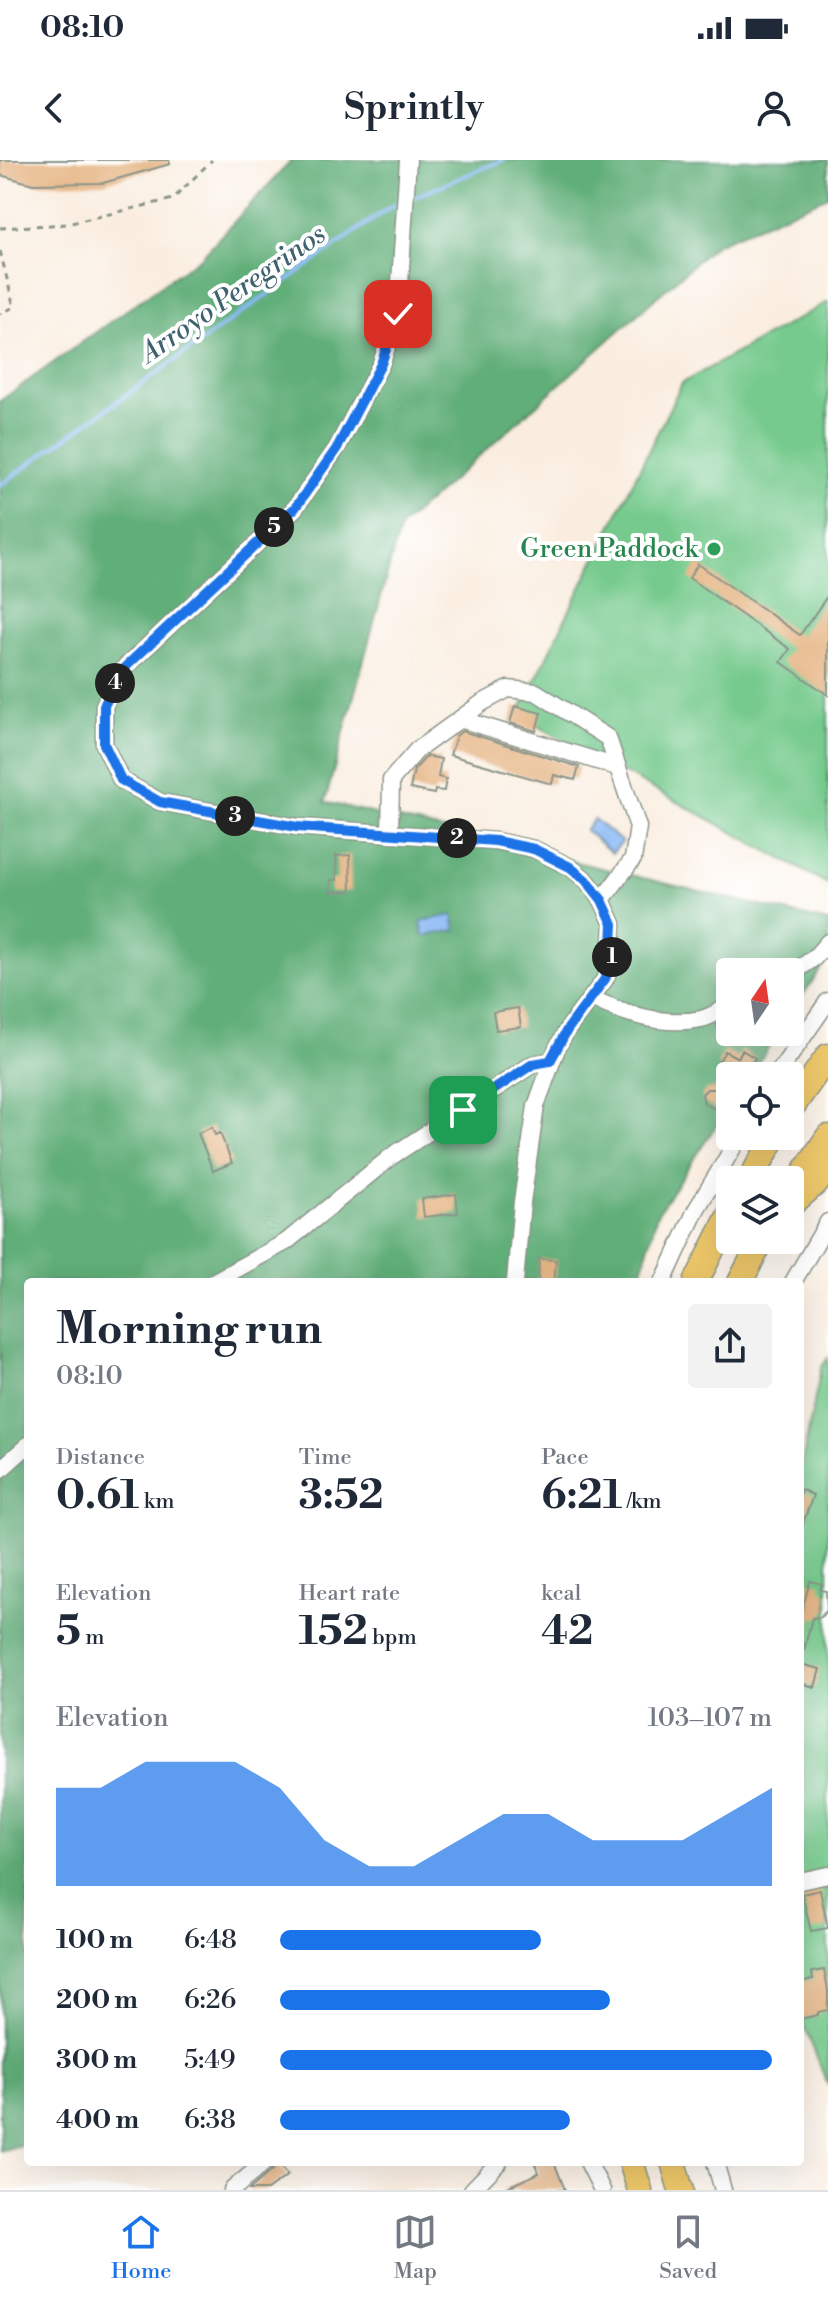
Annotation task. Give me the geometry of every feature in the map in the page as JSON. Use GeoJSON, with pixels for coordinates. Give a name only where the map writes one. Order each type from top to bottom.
{"type":"FeatureCollection","features":[{"type":"Feature","properties":{"kind":"highway"},"geometry":{"type":"LineString","coordinates":[[804,1090],[828,1056]]}},
{"type":"Feature","properties":{"kind":"highway"},"geometry":{"type":"LineString","coordinates":[[804,1173],[828,1137]]}},
{"type":"Feature","properties":{"kind":"highway"},"geometry":{"type":"LineString","coordinates":[[804,1193],[828,1168]]}},
{"type":"Feature","properties":{"kind":"highway"},"geometry":{"type":"LineString","coordinates":[[698,1278],[716,1242]]}},
{"type":"Feature","properties":{"kind":"highway"},"geometry":{"type":"LineString","coordinates":[[742,1278],[755,1254]]}},
{"type":"Feature","properties":{"kind":"highway"},"geometry":{"type":"LineString","coordinates":[[632,2166],[640,2190]]}},
{"type":"Feature","properties":{"kind":"highway"},"geometry":{"type":"LineString","coordinates":[[674,2166],[681,2190]]}},
{"type":"Feature","properties":{"kind":"street"},"geometry":{"type":"LineString","coordinates":[[408,160],[398,314],[381,364],[337,448],[295,508],[120,672],[104,706],[104,744],[121,780],[160,802],[297,827],[496,841],[534,849],[570,867],[587,881],[602,900],[613,924],[613,948],[605,979],[567,1030],[550,1061],[536,1106],[522,1202],[515,1278]]}},
{"type":"Feature","properties":{"kind":"street"},"geometry":{"type":"LineString","coordinates":[[390,834],[391,780],[417,750],[482,703],[508,689],[536,692],[608,738],[638,827],[633,859],[602,900]]}},
{"type":"Feature","properties":{"kind":"street"},"geometry":{"type":"LineString","coordinates":[[460,719],[617,767]]}},
{"type":"Feature","properties":{"kind":"street"},"geometry":{"type":"LineString","coordinates":[[804,965],[828,942]]}},
{"type":"Feature","properties":{"kind":"street"},"geometry":{"type":"LineString","coordinates":[[591,998],[620,1012],[658,1020],[701,1019],[716,1012]]}},
{"type":"Feature","properties":{"kind":"street"},"geometry":{"type":"LineString","coordinates":[[786,1062],[828,1001]]}},
{"type":"Feature","properties":{"kind":"street"},"geometry":{"type":"LineString","coordinates":[[220,1278],[286,1242],[405,1147],[533,1064],[550,1061]]}},
{"type":"Feature","properties":{"kind":"street"},"geometry":{"type":"LineString","coordinates":[[665,1278],[696,1210],[732,1150]]}},
{"type":"Feature","properties":{"kind":"street"},"geometry":{"type":"LineString","coordinates":[[795,1278],[828,1222]]}},
{"type":"Feature","properties":{"kind":"street"},"geometry":{"type":"LineString","coordinates":[[0,1470],[24,1449]]}},
{"type":"Feature","properties":{"kind":"street"},"geometry":{"type":"LineString","coordinates":[[804,1880],[828,1875]]}},
{"type":"Feature","properties":{"kind":"street"},"geometry":{"type":"LineString","coordinates":[[232,2190],[260,2166]]}},
{"type":"Feature","properties":{"kind":"street"},"geometry":{"type":"LineString","coordinates":[[472,2190],[495,2166]]}},
{"type":"Feature","properties":{"kind":"street"},"geometry":{"type":"LineString","coordinates":[[590,2166],[603,2190]]}},
{"type":"Feature","properties":{"kind":"street"},"geometry":{"type":"LineString","coordinates":[[598,2166],[603,2190]]}},
{"type":"Feature","properties":{"kind":"street"},"geometry":{"type":"LineString","coordinates":[[716,2166],[723,2190]]}},
{"type":"Feature","properties":{"kind":"path"},"geometry":{"type":"LineString","coordinates":[[0,228],[67,224],[173,199],[212,160]]}},
{"type":"Feature","properties":{"kind":"path"},"geometry":{"type":"LineString","coordinates":[[0,251],[14,307],[0,314]]}},
{"type":"Feature","properties":{"kind":"green space"},"geometry":{"type":"Polygon","coordinates":[[[292,160],[828,160],[828,196],[716,244],[400,527],[325,802],[828,922],[828,958],[804,994],[804,958],[716,958],[716,1046],[769,1046],[759,1062],[716,1062],[716,1126],[657,1214],[640,1278],[24,1278],[24,2144],[0,2151],[0,401],[202,256],[292,160]]]}},
{"type":"Feature","properties":{"kind":"green space","name":"Green Paddock"},"geometry":{"type":"Polygon","coordinates":[[[828,302],[828,884],[518,715],[682,383],[828,302]]]}},
{"type":"Feature","properties":{"kind":"green space"},"geometry":{"type":"Polygon","coordinates":[[[828,1358],[828,2086],[804,2025],[804,1452],[821,1368],[828,1358]]]}},
{"type":"Feature","properties":{"kind":"water"},"geometry":{"type":"Polygon","coordinates":[[[594,819],[622,842],[612,853],[585,830],[594,819]]]}},
{"type":"Feature","properties":{"kind":"water"},"geometry":{"type":"Polygon","coordinates":[[[453,915],[456,930],[424,936],[421,921],[453,915]]]}},
{"type":"Feature","properties":{"kind":"building"},"geometry":{"type":"Polygon","coordinates":[[[0,160],[169,160],[170,164],[103,183],[33,184],[0,175],[0,160]]]}},
{"type":"Feature","properties":{"kind":"building"},"geometry":{"type":"Polygon","coordinates":[[[698,564],[800,635],[828,595],[828,695],[781,662],[790,649],[689,578],[698,564]]]}},
{"type":"Feature","properties":{"kind":"building"},"geometry":{"type":"Polygon","coordinates":[[[515,706],[541,713],[536,731],[510,723],[515,706]]]}},
{"type":"Feature","properties":{"kind":"building"},"geometry":{"type":"Polygon","coordinates":[[[462,731],[579,767],[575,780],[554,775],[552,784],[450,755],[456,736],[462,731]]]}},
{"type":"Feature","properties":{"kind":"building"},"geometry":{"type":"Polygon","coordinates":[[[427,756],[441,759],[438,777],[446,779],[444,791],[435,790],[434,794],[410,789],[414,770],[427,756]]]}},
{"type":"Feature","properties":{"kind":"building"},"geometry":{"type":"Polygon","coordinates":[[[350,855],[351,891],[331,892],[331,880],[337,880],[336,856],[350,855]]]}},
{"type":"Feature","properties":{"kind":"building"},"geometry":{"type":"Polygon","coordinates":[[[518,1008],[521,1027],[496,1030],[493,1012],[518,1008]]]}},
{"type":"Feature","properties":{"kind":"building"},"geometry":{"type":"Polygon","coordinates":[[[742,1050],[755,1058],[753,1062],[718,1062],[725,1051],[738,1058],[742,1050]]]}},
{"type":"Feature","properties":{"kind":"building"},"geometry":{"type":"Polygon","coordinates":[[[707,1089],[716,1089],[716,1110],[704,1103],[702,1094],[707,1089]]]}},
{"type":"Feature","properties":{"kind":"building"},"geometry":{"type":"Polygon","coordinates":[[[212,1127],[215,1135],[220,1133],[232,1163],[213,1171],[198,1133],[212,1127]]]}},
{"type":"Feature","properties":{"kind":"building"},"geometry":{"type":"Polygon","coordinates":[[[456,1194],[458,1213],[424,1217],[422,1199],[456,1194]]]}},
{"type":"Feature","properties":{"kind":"building"},"geometry":{"type":"Polygon","coordinates":[[[539,1259],[556,1260],[554,1278],[538,1278],[539,1259]]]}},
{"type":"Feature","properties":{"kind":"building"},"geometry":{"type":"Polygon","coordinates":[[[804,1491],[813,1495],[804,1520],[804,1491]]]}},
{"type":"Feature","properties":{"kind":"building"},"geometry":{"type":"Polygon","coordinates":[[[810,1581],[822,1584],[820,1590],[826,1591],[827,1609],[821,1617],[812,1618],[804,1650],[804,1603],[810,1581]]]}},
{"type":"Feature","properties":{"kind":"building"},"geometry":{"type":"Polygon","coordinates":[[[804,1665],[820,1669],[815,1687],[804,1684],[804,1665]]]}},
{"type":"Feature","properties":{"kind":"building"},"geometry":{"type":"Polygon","coordinates":[[[820,1890],[828,1928],[811,1931],[804,1894],[820,1890]]]}},
{"type":"Feature","properties":{"kind":"building"},"geometry":{"type":"Polygon","coordinates":[[[824,1970],[828,2010],[804,2018],[804,1981],[813,1979],[812,1972],[824,1970]]]}},
{"type":"Feature","properties":{"kind":"building"},"geometry":{"type":"Polygon","coordinates":[[[279,2166],[288,2175],[267,2190],[249,2190],[279,2166]]]}},
{"type":"Feature","properties":{"kind":"building"},"geometry":{"type":"Polygon","coordinates":[[[536,2166],[556,2166],[565,2190],[501,2190],[539,2173],[536,2166]]]}},
{"type":"Feature","properties":{"kind":"waterway","name":"Arroyo Peregrinos"},"geometry":{"type":"LineString","coordinates":[[409,199],[503,160]]}},
{"type":"Feature","properties":{"kind":"waterway","name":"Arroyo Peregrinos"},"geometry":{"type":"LineString","coordinates":[[0,485],[390,207],[401,203]]}},
{"type":"Feature","properties":{"kind":"place","name":"Green Paddock"},"geometry":{"type":"Point","coordinates":[714,549]}},
{"type":"Feature","properties":{"kind":"route"},"geometry":{"type":"LineString","coordinates":[[398,314],[381,364],[337,448],[295,508],[120,672],[104,706],[104,744],[121,780],[160,802],[297,827],[496,841],[534,849],[570,867],[587,881],[602,900],[613,924],[611,965],[605,979],[567,1030],[550,1061],[533,1064],[463,1110]]}}]}
